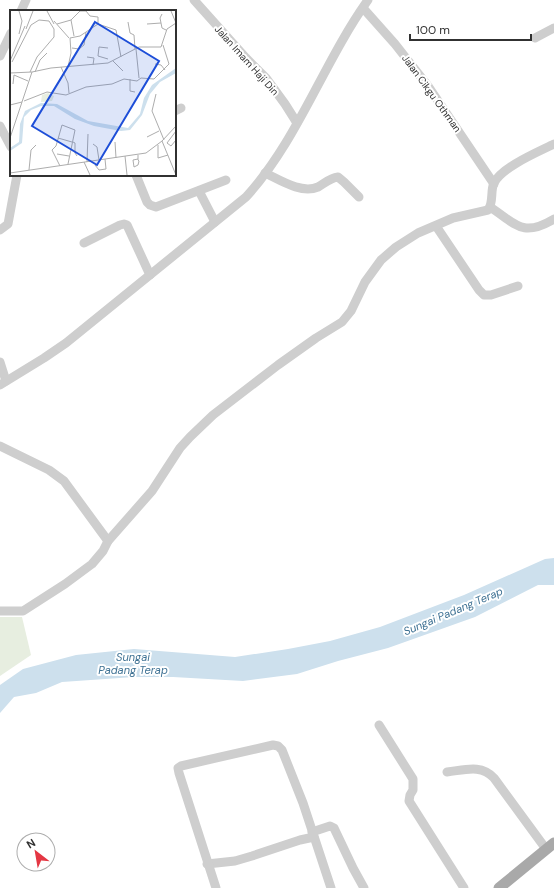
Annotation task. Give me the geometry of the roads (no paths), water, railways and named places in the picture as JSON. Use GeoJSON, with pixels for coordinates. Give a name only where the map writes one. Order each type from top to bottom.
{"type":"FeatureCollection","features":[{"type":"Feature","properties":{"kind":"main road"},"geometry":{"type":"LineString","coordinates":[[499,888],[550,846]]}},
{"type":"Feature","properties":{"kind":"street"},"geometry":{"type":"LineString","coordinates":[[21,10],[26,0]]}},
{"type":"Feature","properties":{"kind":"street","name":"Jalan Imam Haji Din"},"geometry":{"type":"LineString","coordinates":[[194,0],[266,78],[297,123]]}},
{"type":"Feature","properties":{"kind":"street"},"geometry":{"type":"LineString","coordinates":[[0,362],[3,384],[66,343],[246,197],[282,148],[345,34],[365,4]]}},
{"type":"Feature","properties":{"kind":"street","name":"Jalan Cikgu Othman"},"geometry":{"type":"LineString","coordinates":[[365,4],[428,86],[494,184]]}},
{"type":"Feature","properties":{"kind":"street"},"geometry":{"type":"LineString","coordinates":[[535,38],[554,28]]}},
{"type":"Feature","properties":{"kind":"street"},"geometry":{"type":"LineString","coordinates":[[0,56],[10,35]]}},
{"type":"Feature","properties":{"kind":"street"},"geometry":{"type":"LineString","coordinates":[[0,126],[10,145]]}},
{"type":"Feature","properties":{"kind":"street"},"geometry":{"type":"LineString","coordinates":[[0,611],[23,611],[92,564],[103,551],[108,541],[152,491],[180,448],[204,422],[299,349],[338,325],[346,318],[365,282],[381,260],[396,247],[418,234],[453,218],[485,211],[490,207],[494,184],[502,172],[554,144]]}},
{"type":"Feature","properties":{"kind":"street"},"geometry":{"type":"LineString","coordinates":[[265,172],[294,186],[305,189],[313,188],[338,177],[359,197]]}},
{"type":"Feature","properties":{"kind":"street"},"geometry":{"type":"LineString","coordinates":[[0,230],[8,224],[17,176]]}},
{"type":"Feature","properties":{"kind":"street"},"geometry":{"type":"LineString","coordinates":[[136,176],[147,202],[152,207],[161,206],[226,180]]}},
{"type":"Feature","properties":{"kind":"street"},"geometry":{"type":"LineString","coordinates":[[199,190],[215,222]]}},
{"type":"Feature","properties":{"kind":"street"},"geometry":{"type":"LineString","coordinates":[[490,207],[523,229],[544,225],[554,219]]}},
{"type":"Feature","properties":{"kind":"street"},"geometry":{"type":"LineString","coordinates":[[84,243],[120,225],[127,225],[150,275]]}},
{"type":"Feature","properties":{"kind":"street"},"geometry":{"type":"LineString","coordinates":[[436,226],[479,290],[484,295],[491,295],[518,286]]}},
{"type":"Feature","properties":{"kind":"street"},"geometry":{"type":"LineString","coordinates":[[0,446],[49,470],[64,481],[108,541]]}},
{"type":"Feature","properties":{"kind":"street"},"geometry":{"type":"LineString","coordinates":[[379,725],[413,779],[413,790],[409,801],[464,888]]}},
{"type":"Feature","properties":{"kind":"street"},"geometry":{"type":"LineString","coordinates":[[216,888],[178,773],[178,768],[180,766],[268,745],[278,746],[282,750],[303,803],[331,888]]}},
{"type":"Feature","properties":{"kind":"street"},"geometry":{"type":"LineString","coordinates":[[447,772],[481,769],[488,772],[550,846]]}},
{"type":"Feature","properties":{"kind":"street"},"geometry":{"type":"LineString","coordinates":[[207,864],[241,859],[269,851],[313,835],[330,826],[334,828],[364,888]]}},
{"type":"Feature","properties":{"kind":"water","name":"Sungai Padang Terap"},"geometry":{"type":"Polygon","coordinates":[[[554,558],[554,585],[538,585],[475,617],[388,648],[338,661],[297,674],[243,681],[173,677],[134,677],[62,682],[36,693],[14,697],[0,713],[0,685],[23,669],[76,655],[134,649],[235,657],[330,641],[380,627],[464,595],[545,559],[554,558]]]}}]}
